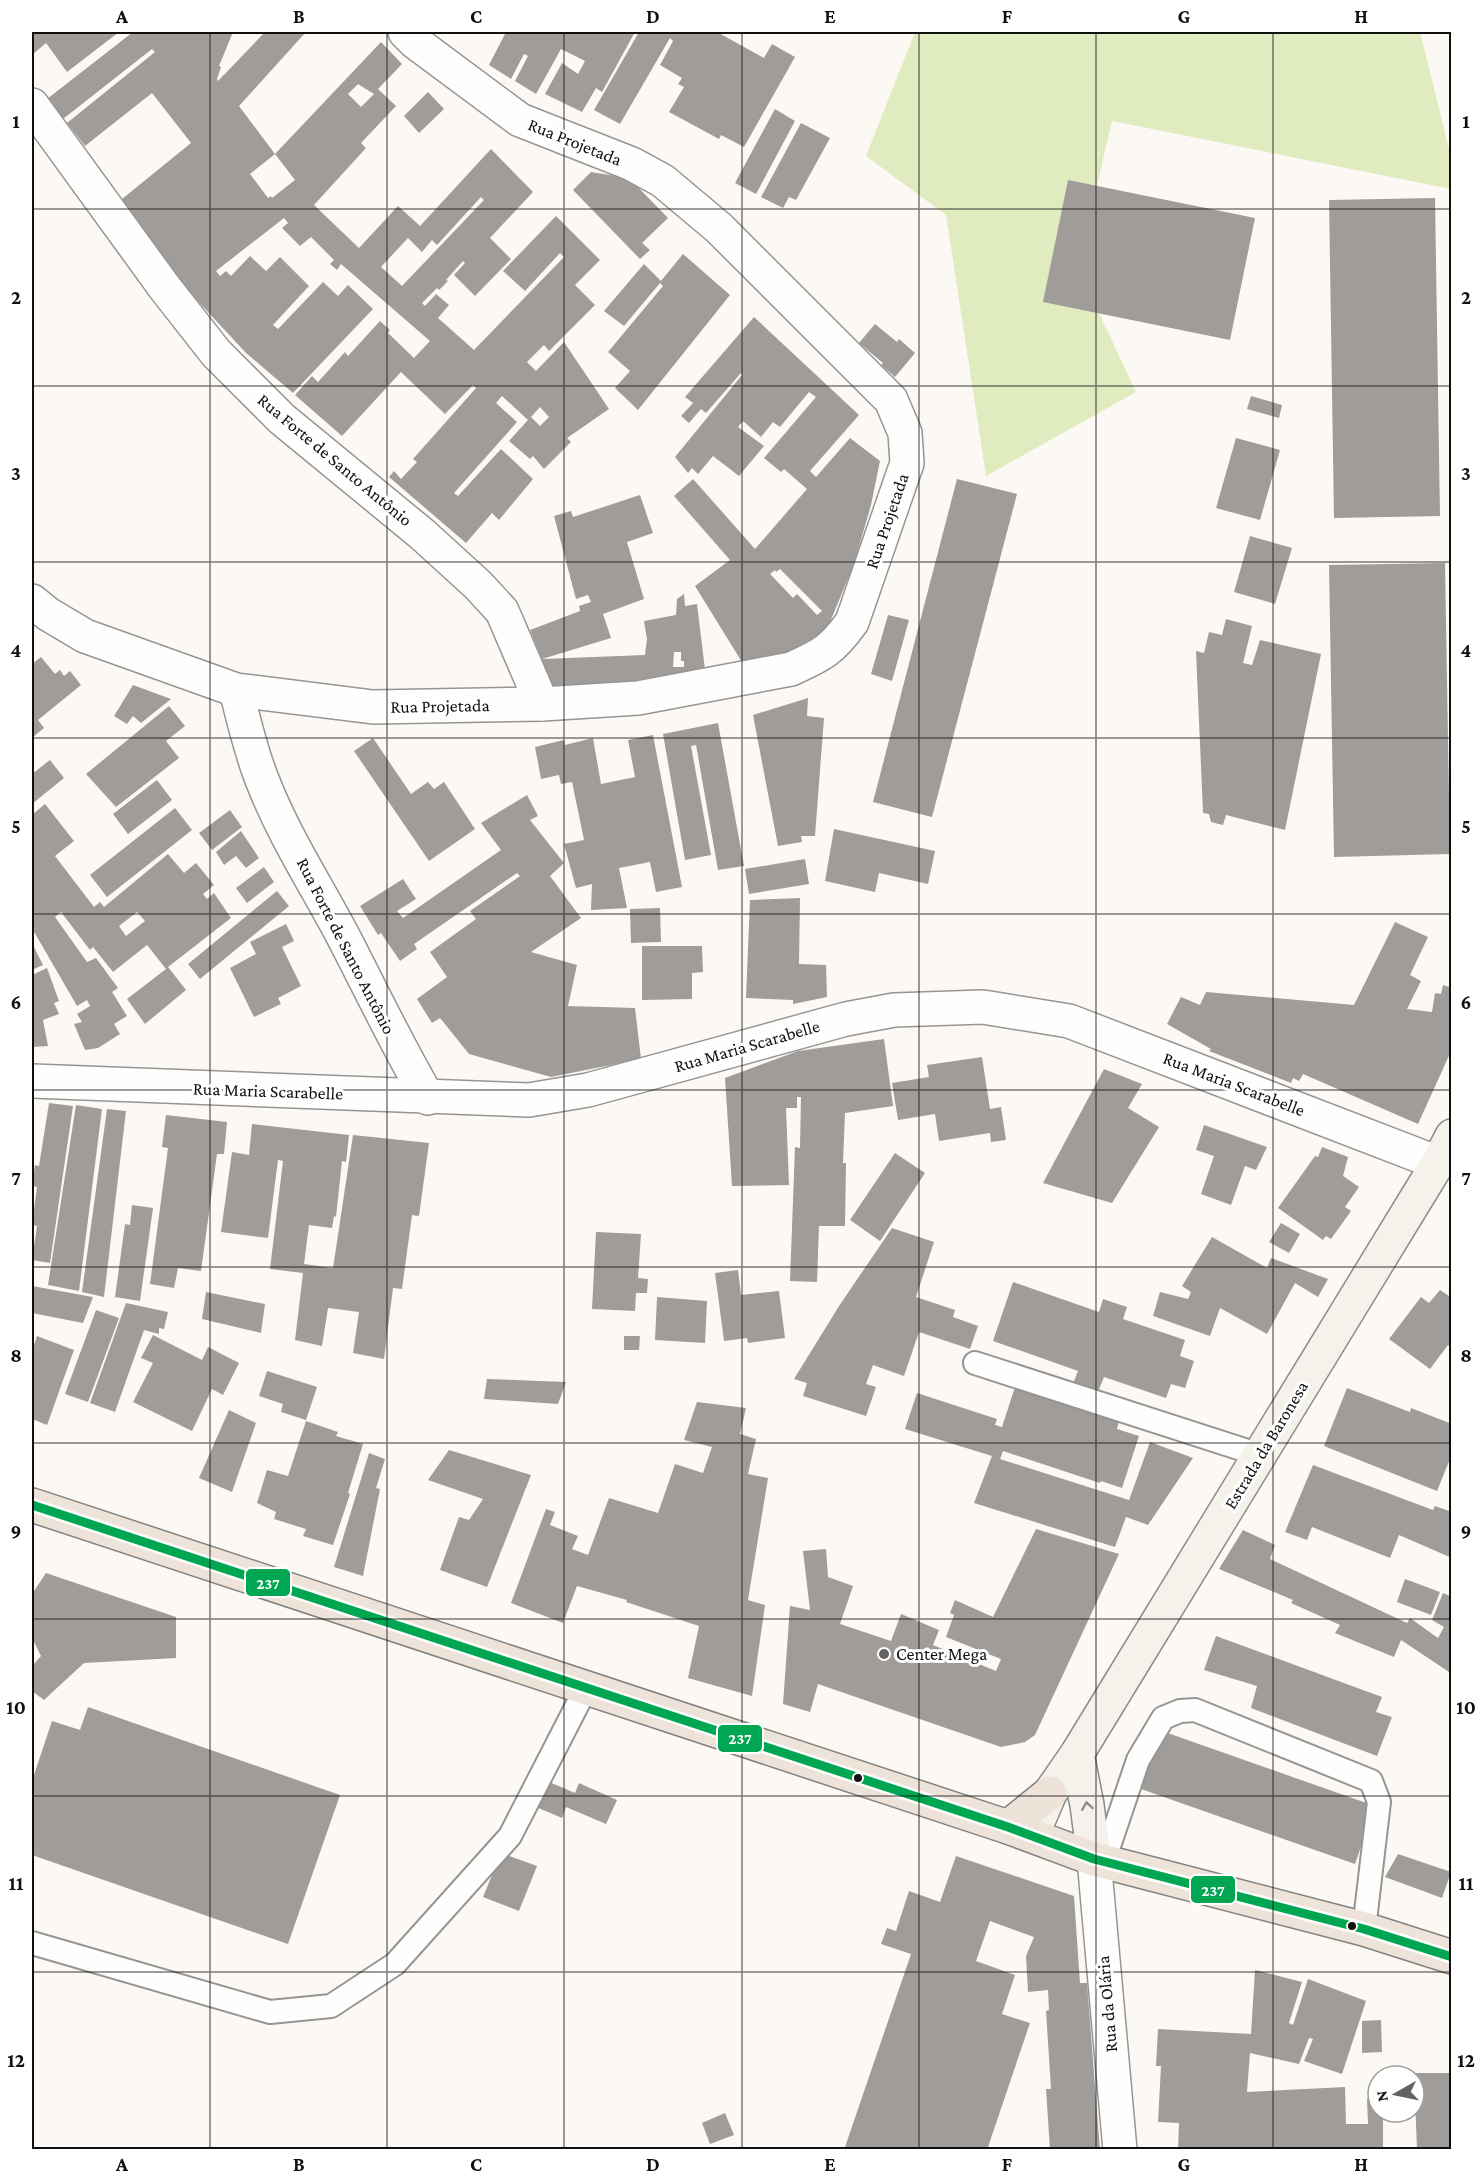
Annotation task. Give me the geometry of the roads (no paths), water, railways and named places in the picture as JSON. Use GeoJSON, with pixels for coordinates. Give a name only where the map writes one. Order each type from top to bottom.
{"type":"FeatureCollection","features":[{"type":"Feature","properties":{"kind":"main road","name":"Estrada da Baronesa"},"geometry":{"type":"LineString","coordinates":[[1020,1832],[1077,1754],[1445,1149]]}},
{"type":"Feature","properties":{"kind":"main road"},"geometry":{"type":"LineString","coordinates":[[32,1505],[1099,1860],[1364,1929],[1451,1955]]}},
{"type":"Feature","properties":{"kind":"main road"},"geometry":{"type":"LineString","coordinates":[[1077,1754],[1099,1860]]}},
{"type":"Feature","properties":{"kind":"street","name":"Rua Projetada"},"geometry":{"type":"LineString","coordinates":[[32,602],[85,636],[236,690],[373,707],[542,704],[638,698],[791,669],[814,659],[837,644],[852,622],[907,463],[905,433],[891,400],[719,228],[663,181],[632,164],[520,120],[415,42],[405,32]]}},
{"type":"Feature","properties":{"kind":"street","name":"Rua Forte de Santo Antônio"},"geometry":{"type":"LineString","coordinates":[[32,105],[165,288],[216,353],[282,419],[422,534],[478,585],[502,611],[542,704]]}},
{"type":"Feature","properties":{"kind":"street","name":"Rua Forte de Santo Antônio"},"geometry":{"type":"LineString","coordinates":[[236,690],[263,782],[281,821],[344,938],[397,1044],[428,1098]]}},
{"type":"Feature","properties":{"kind":"street","name":"Rua Maria Scarabelle"},"geometry":{"type":"LineString","coordinates":[[32,1081],[428,1098],[529,1100],[588,1090],[846,1018],[894,1010],[983,1007],[1069,1021],[1445,1149]]}},
{"type":"Feature","properties":{"kind":"street","name":"Rua da Olária"},"geometry":{"type":"LineString","coordinates":[[1099,1860],[1120,2150]]}},
{"type":"Feature","properties":{"kind":"lane"},"geometry":{"type":"LineString","coordinates":[[975,1363],[1260,1455]]}},
{"type":"Feature","properties":{"kind":"lane"},"geometry":{"type":"LineString","coordinates":[[32,1943],[270,2012],[332,2007],[395,1964],[510,1836],[586,1688]]}},
{"type":"Feature","properties":{"kind":"lane"},"geometry":{"type":"LineString","coordinates":[[1099,1860],[1138,1760],[1163,1718],[1180,1711],[1195,1710],[1371,1781],[1379,1802],[1364,1929]]}},
{"type":"Feature","properties":{"kind":"place","name":"Center Mega"},"geometry":{"type":"Point","coordinates":[884,1654]}}]}
